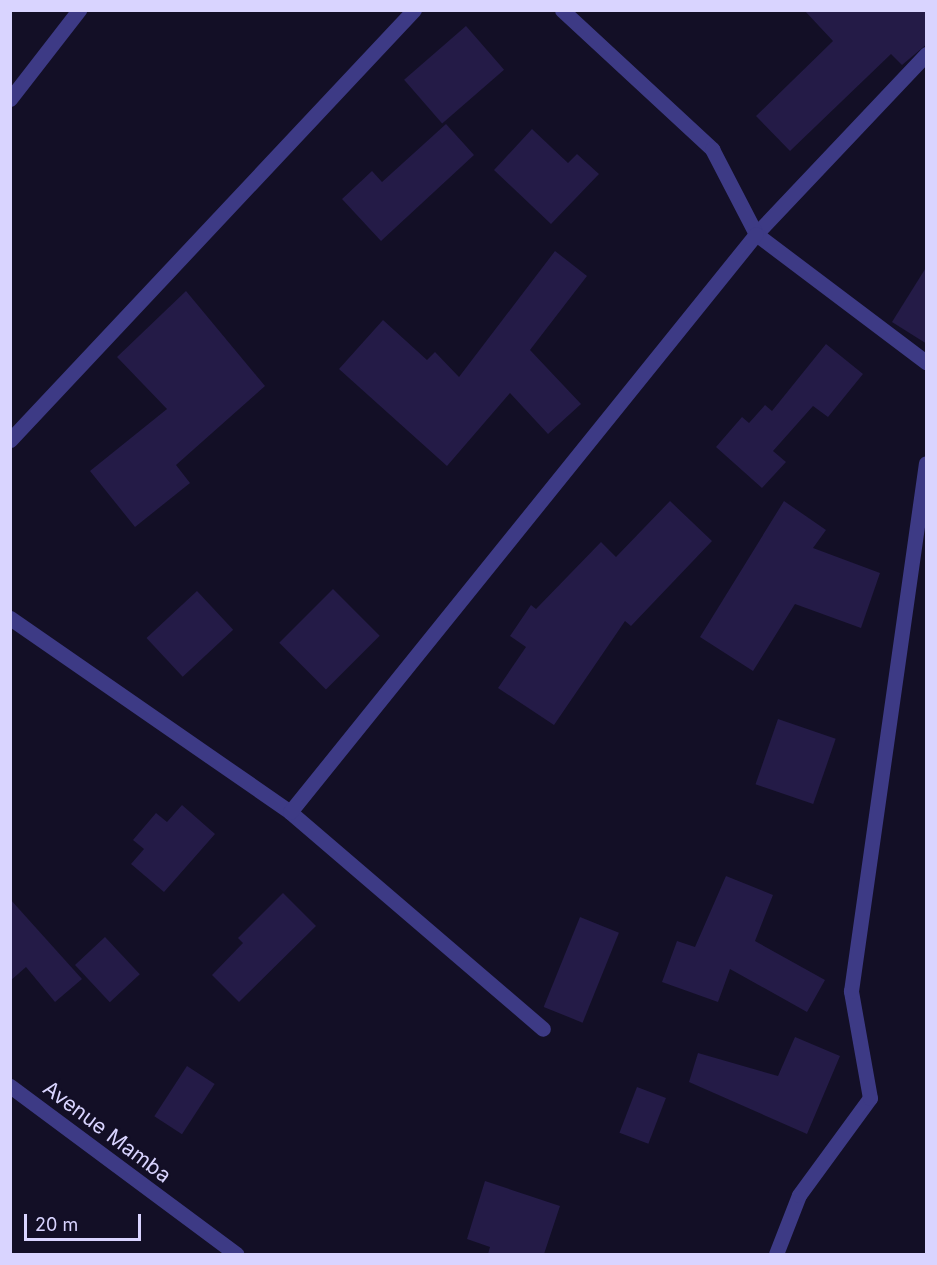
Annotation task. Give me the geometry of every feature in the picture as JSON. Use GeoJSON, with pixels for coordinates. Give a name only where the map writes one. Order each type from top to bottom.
{"type":"FeatureCollection","features":[{"type":"Feature","properties":{"kind":"street"},"geometry":{"type":"LineString","coordinates":[[10,99],[79,10]]}},
{"type":"Feature","properties":{"kind":"street"},"geometry":{"type":"LineString","coordinates":[[10,440],[414,10]]}},
{"type":"Feature","properties":{"kind":"street"},"geometry":{"type":"LineString","coordinates":[[562,10],[712,148],[756,234],[927,362]]}},
{"type":"Feature","properties":{"kind":"street"},"geometry":{"type":"LineString","coordinates":[[290,812],[756,234],[927,54]]}},
{"type":"Feature","properties":{"kind":"street"},"geometry":{"type":"LineString","coordinates":[[776,1254],[799,1195],[870,1098],[851,990],[927,463]]}},
{"type":"Feature","properties":{"kind":"street"},"geometry":{"type":"LineString","coordinates":[[10,618],[290,812],[543,1029]]}},
{"type":"Feature","properties":{"kind":"street","name":"Avenue Mamba"},"geometry":{"type":"LineString","coordinates":[[10,1086],[236,1254]]}},
{"type":"Feature","properties":{"kind":"building"},"geometry":{"type":"Polygon","coordinates":[[[804,10],[927,10],[927,44],[902,65],[891,54],[790,151],[756,116],[833,41],[804,10]]]}},
{"type":"Feature","properties":{"kind":"building"},"geometry":{"type":"Polygon","coordinates":[[[466,26],[504,70],[442,124],[404,80],[466,26]]]}},
{"type":"Feature","properties":{"kind":"building"},"geometry":{"type":"Polygon","coordinates":[[[446,124],[474,155],[381,241],[342,199],[372,171],[382,182],[446,124]]]}},
{"type":"Feature","properties":{"kind":"building"},"geometry":{"type":"Polygon","coordinates":[[[532,129],[568,163],[577,154],[599,174],[551,224],[494,170],[532,129]]]}},
{"type":"Feature","properties":{"kind":"building"},"geometry":{"type":"Polygon","coordinates":[[[555,251],[587,276],[530,350],[581,404],[548,434],[510,393],[447,466],[339,369],[383,320],[427,360],[435,352],[459,377],[555,251]]]}},
{"type":"Feature","properties":{"kind":"building"},"geometry":{"type":"Polygon","coordinates":[[[927,266],[927,344],[892,322],[927,266]]]}},
{"type":"Feature","properties":{"kind":"building"},"geometry":{"type":"Polygon","coordinates":[[[186,291],[265,386],[176,465],[190,483],[135,527],[90,471],[167,409],[117,357],[186,291]]]}},
{"type":"Feature","properties":{"kind":"building"},"geometry":{"type":"Polygon","coordinates":[[[826,344],[863,374],[828,417],[813,406],[773,451],[786,462],[762,488],[716,447],[742,417],[749,423],[765,405],[772,411],[826,344]]]}},
{"type":"Feature","properties":{"kind":"building"},"geometry":{"type":"Polygon","coordinates":[[[670,501],[712,541],[631,626],[625,621],[554,725],[498,688],[526,647],[510,636],[531,605],[536,609],[601,542],[616,557],[670,501]]]}},
{"type":"Feature","properties":{"kind":"building"},"geometry":{"type":"Polygon","coordinates":[[[784,501],[826,530],[813,548],[880,573],[861,628],[795,604],[753,671],[700,637],[784,501]]]}},
{"type":"Feature","properties":{"kind":"building"},"geometry":{"type":"Polygon","coordinates":[[[333,589],[380,636],[326,689],[279,643],[333,589]]]}},
{"type":"Feature","properties":{"kind":"building"},"geometry":{"type":"Polygon","coordinates":[[[197,591],[233,630],[183,677],[147,638],[197,591]]]}},
{"type":"Feature","properties":{"kind":"building"},"geometry":{"type":"Polygon","coordinates":[[[778,719],[836,739],[813,804],[756,784],[778,719]]]}},
{"type":"Feature","properties":{"kind":"building"},"geometry":{"type":"Polygon","coordinates":[[[182,805],[215,834],[164,892],[131,864],[144,849],[133,840],[156,813],[167,822],[182,805]]]}},
{"type":"Feature","properties":{"kind":"building"},"geometry":{"type":"Polygon","coordinates":[[[726,876],[773,895],[755,941],[825,980],[807,1012],[730,969],[718,1002],[662,982],[677,941],[695,947],[726,876]]]}},
{"type":"Feature","properties":{"kind":"building"},"geometry":{"type":"Polygon","coordinates":[[[283,893],[316,926],[239,1002],[212,975],[243,943],[238,938],[283,893]]]}},
{"type":"Feature","properties":{"kind":"building"},"geometry":{"type":"Polygon","coordinates":[[[10,899],[82,979],[55,1002],[26,967],[10,981],[10,899]]]}},
{"type":"Feature","properties":{"kind":"building"},"geometry":{"type":"Polygon","coordinates":[[[580,917],[619,933],[583,1023],[544,1007],[580,917]]]}},
{"type":"Feature","properties":{"kind":"building"},"geometry":{"type":"Polygon","coordinates":[[[105,937],[140,974],[110,1002],[75,965],[105,937]]]}},
{"type":"Feature","properties":{"kind":"building"},"geometry":{"type":"Polygon","coordinates":[[[795,1037],[840,1056],[807,1134],[689,1082],[698,1053],[778,1076],[795,1037]]]}},
{"type":"Feature","properties":{"kind":"building"},"geometry":{"type":"Polygon","coordinates":[[[187,1066],[215,1084],[182,1134],[154,1116],[187,1066]]]}},
{"type":"Feature","properties":{"kind":"building"},"geometry":{"type":"Polygon","coordinates":[[[637,1087],[666,1098],[648,1144],[619,1133],[637,1087]]]}},
{"type":"Feature","properties":{"kind":"building"},"geometry":{"type":"Polygon","coordinates":[[[485,1181],[560,1206],[544,1254],[488,1254],[490,1247],[467,1239],[485,1181]]]}}]}
